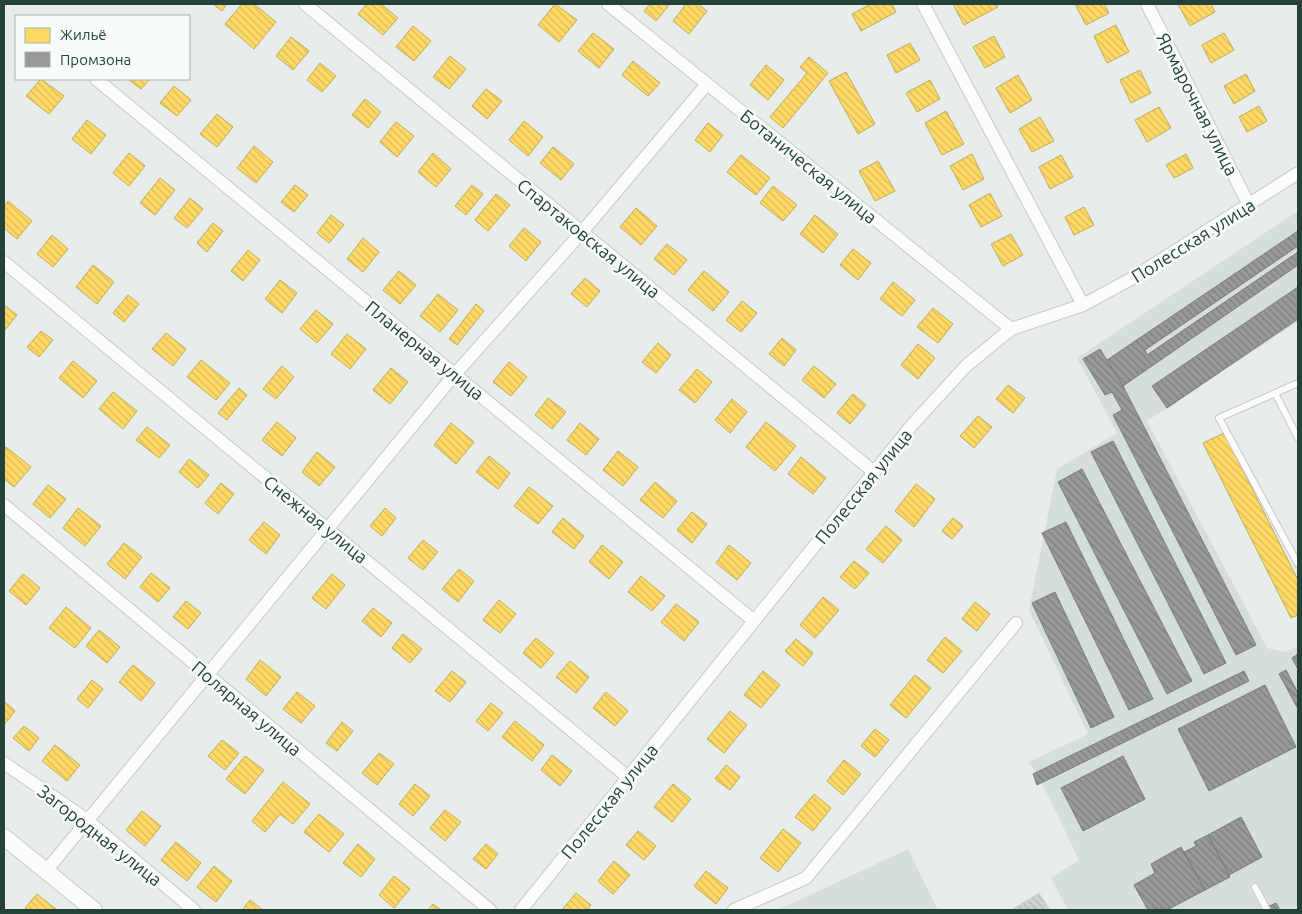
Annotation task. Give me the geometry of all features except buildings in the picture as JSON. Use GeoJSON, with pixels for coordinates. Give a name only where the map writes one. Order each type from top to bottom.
{"type":"FeatureCollection","features":[{"type":"Feature","properties":{"kind":"main road"},"geometry":{"type":"LineString","coordinates":[[4,837],[94,910]]}},
{"type":"Feature","properties":{"kind":"street","name":"Спартаковская улица"},"geometry":{"type":"LineString","coordinates":[[305,4],[874,472]]}},
{"type":"Feature","properties":{"kind":"street","name":"Ботаническая улица"},"geometry":{"type":"LineString","coordinates":[[608,4],[1011,329]]}},
{"type":"Feature","properties":{"kind":"street"},"geometry":{"type":"LineString","coordinates":[[923,4],[1083,305]]}},
{"type":"Feature","properties":{"kind":"street","name":"Ярмарочная улица"},"geometry":{"type":"LineString","coordinates":[[1147,4],[1248,205]]}},
{"type":"Feature","properties":{"kind":"street","name":"Планерная улица"},"geometry":{"type":"LineString","coordinates":[[97,80],[754,621]]}},
{"type":"Feature","properties":{"kind":"street"},"geometry":{"type":"LineString","coordinates":[[46,871],[206,674],[455,374],[582,232],[707,84]]}},
{"type":"Feature","properties":{"kind":"street","name":"Полесская улица"},"geometry":{"type":"LineString","coordinates":[[521,910],[912,425],[966,366],[1011,329],[1083,305],[1131,279],[1298,173]]}},
{"type":"Feature","properties":{"kind":"street","name":"Снежная улица"},"geometry":{"type":"LineString","coordinates":[[4,262],[628,777]]}},
{"type":"Feature","properties":{"kind":"street","name":"Полярная улица"},"geometry":{"type":"LineString","coordinates":[[4,505],[490,910]]}},
{"type":"Feature","properties":{"kind":"street"},"geometry":{"type":"LineString","coordinates":[[734,910],[806,878],[1016,623]]}},
{"type":"Feature","properties":{"kind":"street","name":"Загородная улица"},"geometry":{"type":"LineString","coordinates":[[4,763],[87,820],[194,910]]}},
{"type":"Feature","properties":{"kind":"lane"},"geometry":{"type":"LineString","coordinates":[[1298,383],[1219,418],[1298,564]]}},
{"type":"Feature","properties":{"kind":"lane"},"geometry":{"type":"LineString","coordinates":[[1275,393],[1298,438]]}},
{"type":"Feature","properties":{"kind":"lane"},"geometry":{"type":"LineString","coordinates":[[1255,886],[1267,910]]}},
{"type":"Feature","properties":{"kind":"shaded area"},"geometry":{"type":"Polygon","coordinates":[[[1298,211],[1298,322],[1147,421],[1267,648],[1285,652],[1298,646],[1298,910],[1068,910],[1051,878],[1079,860],[1041,781],[1029,762],[1088,734],[1029,610],[1057,469],[1117,433],[1077,358],[1298,211]]]}},
{"type":"Feature","properties":{"kind":"shaded area"},"geometry":{"type":"Polygon","coordinates":[[[908,849],[938,910],[778,910],[908,849]]]}}]}
